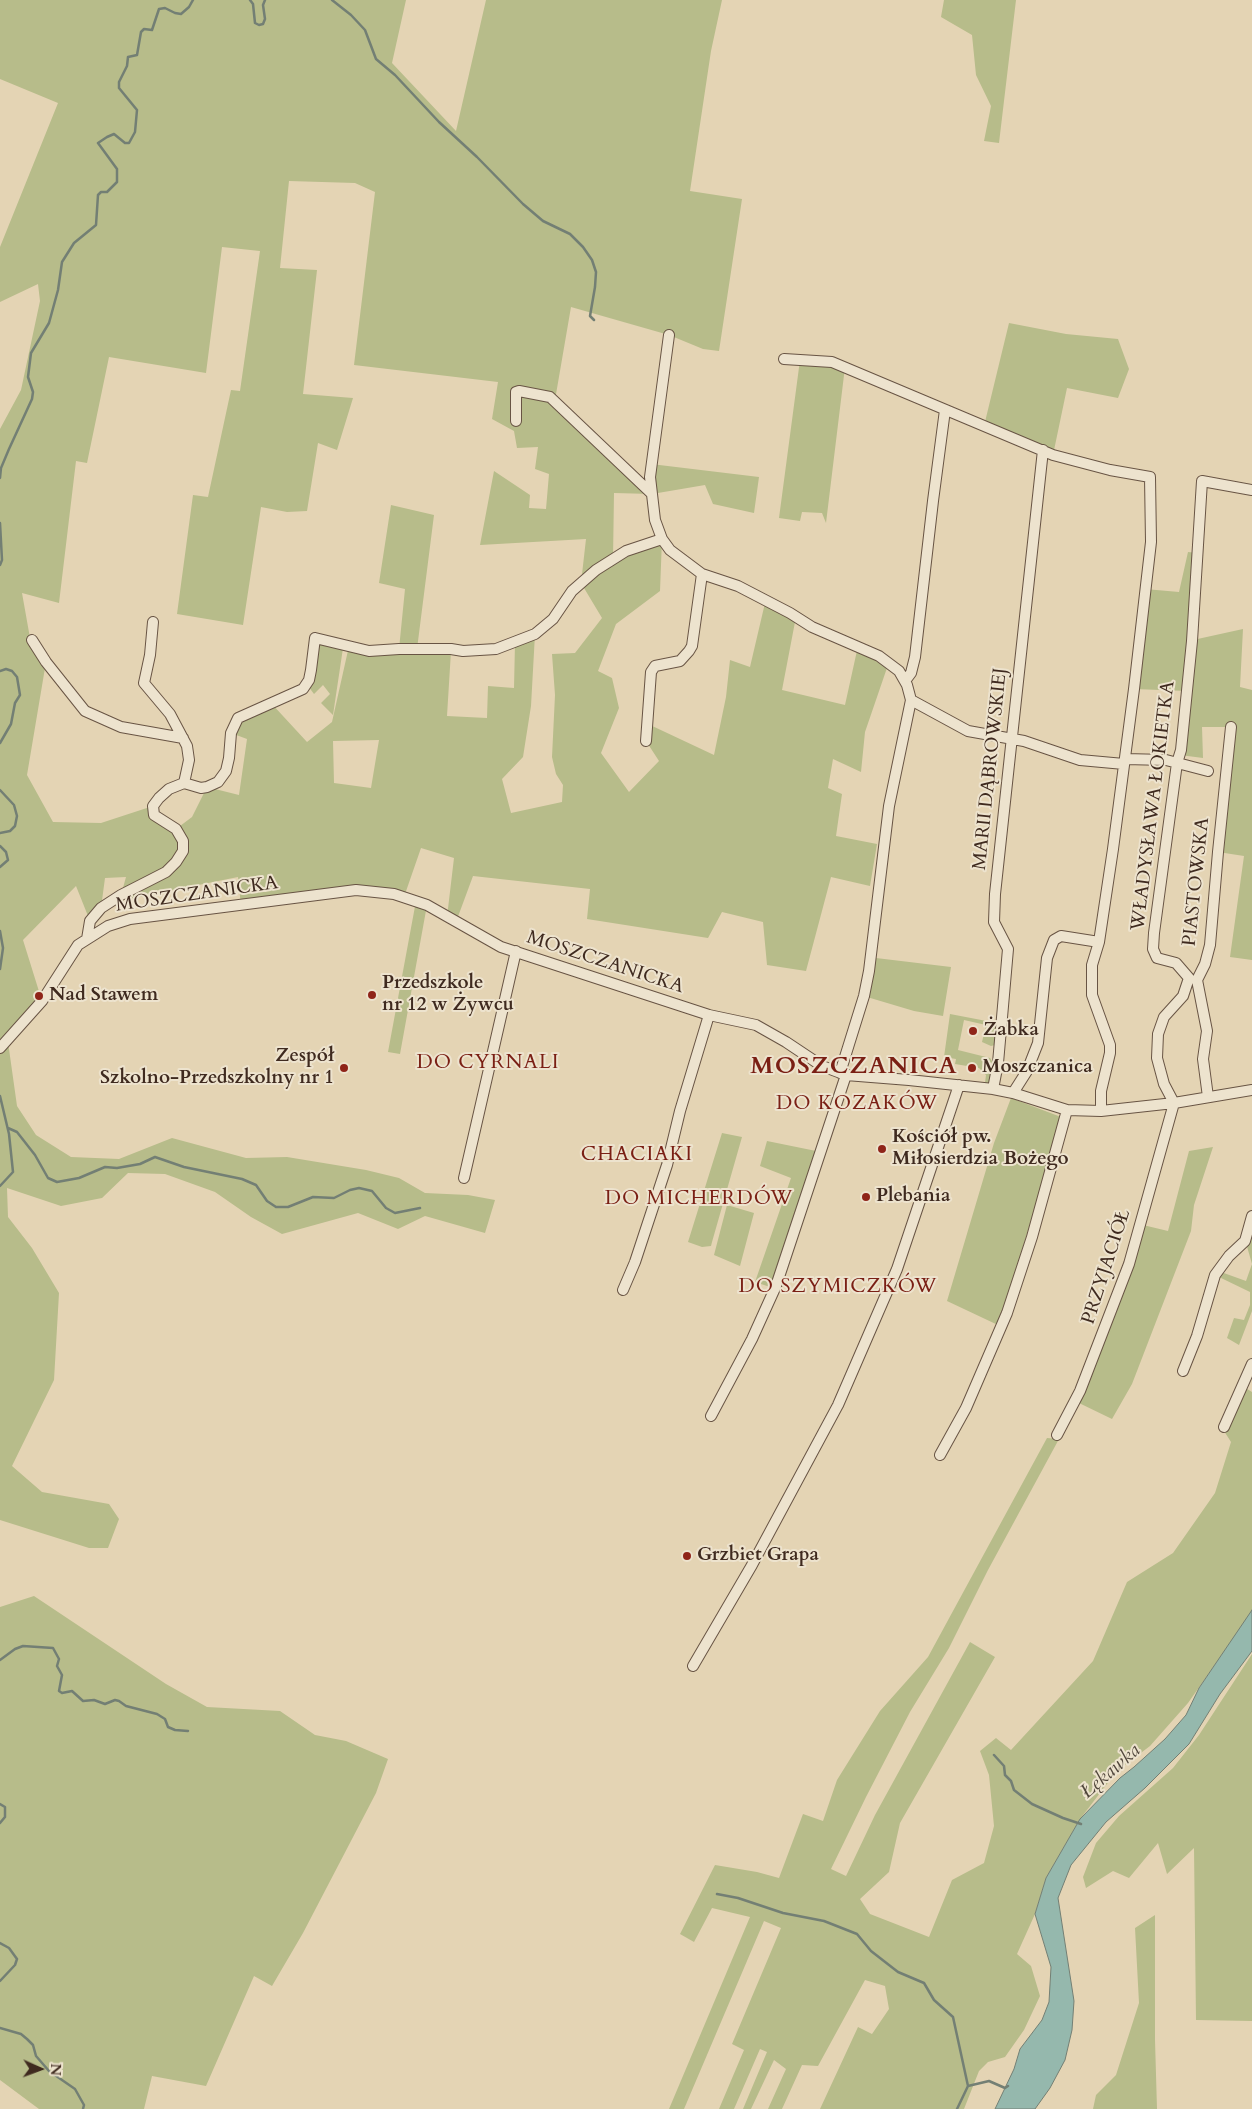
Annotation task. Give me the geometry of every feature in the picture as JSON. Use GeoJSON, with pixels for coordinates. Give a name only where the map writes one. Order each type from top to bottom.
{"type":"FeatureCollection","features":[{"type":"Feature","properties":{"kind":"street"},"geometry":{"type":"LineString","coordinates":[[669,335],[650,477],[655,520],[662,539],[670,550],[702,574],[738,586],[790,613],[812,627],[879,656],[899,671],[905,681],[911,700],[889,806],[869,971],[843,1074],[776,1286],[752,1339],[711,1416]]}},
{"type":"Feature","properties":{"kind":"street"},"geometry":{"type":"LineString","coordinates":[[784,359],[832,362],[1042,450],[1110,470],[1150,477],[1151,542],[1125,762],[1099,942],[1092,965],[1092,995],[1110,1045],[1110,1053],[1101,1091],[1101,1111]]}},
{"type":"Feature","properties":{"kind":"street"},"geometry":{"type":"LineString","coordinates":[[516,421],[516,392],[550,397],[652,494]]}},
{"type":"Feature","properties":{"kind":"street"},"geometry":{"type":"LineString","coordinates":[[905,681],[911,673],[915,657],[945,410]]}},
{"type":"Feature","properties":{"kind":"street","name":"MARII DĄBROWSKIEJ"},"geometry":{"type":"LineString","coordinates":[[993,1089],[998,1062],[1008,949],[994,922],[995,894],[1013,739],[1042,450]]}},
{"type":"Feature","properties":{"kind":"street","name":"WŁADYSŁAWA ŁOKIETKA"},"geometry":{"type":"LineString","coordinates":[[1193,979],[1176,963],[1157,958],[1153,949],[1177,763],[1181,750],[1192,641],[1202,481],[1252,490]]}},
{"type":"Feature","properties":{"kind":"street"},"geometry":{"type":"LineString","coordinates":[[86,939],[90,920],[101,908],[121,895],[166,872],[183,851],[183,840],[176,829],[154,815],[153,806],[169,789],[184,783],[201,788],[218,782],[226,771],[230,758],[231,733],[238,718],[303,689],[309,680],[315,638],[369,652],[496,649],[535,634],[553,619],[572,591],[596,570],[626,551],[662,539]]}},
{"type":"Feature","properties":{"kind":"street"},"geometry":{"type":"LineString","coordinates":[[646,741],[651,672],[655,666],[680,661],[690,651],[702,574]]}},
{"type":"Feature","properties":{"kind":"street"},"geometry":{"type":"LineString","coordinates":[[153,622],[150,655],[144,683],[170,714],[189,753],[184,783]]}},
{"type":"Feature","properties":{"kind":"street"},"geometry":{"type":"LineString","coordinates":[[32,640],[46,662],[85,710],[121,727],[183,738]]}},
{"type":"Feature","properties":{"kind":"street"},"geometry":{"type":"LineString","coordinates":[[911,700],[968,731],[1013,739],[1080,760],[1125,762],[1166,760],[1208,771]]}},
{"type":"Feature","properties":{"kind":"street","name":"PIASTOWSKA"},"geometry":{"type":"LineString","coordinates":[[1193,979],[1205,964],[1210,945],[1232,727]]}},
{"type":"Feature","properties":{"kind":"street","name":"MOSZCZANICKA"},"geometry":{"type":"LineString","coordinates":[[0,1048],[42,1001],[78,946],[108,926],[130,919],[356,890],[394,894],[426,905],[501,946],[709,1015],[756,1025],[822,1066],[843,1074],[1012,1092],[1066,1110],[1101,1111],[1174,1103],[1252,1090]]}},
{"type":"Feature","properties":{"kind":"street"},"geometry":{"type":"LineString","coordinates":[[1012,1092],[1027,1072],[1038,1043],[1047,958],[1054,940],[1061,936],[1099,942]]}},
{"type":"Feature","properties":{"kind":"street"},"geometry":{"type":"LineString","coordinates":[[464,1178],[516,951]]}},
{"type":"Feature","properties":{"kind":"street"},"geometry":{"type":"LineString","coordinates":[[1193,979],[1207,1031],[1203,1059],[1208,1098]]}},
{"type":"Feature","properties":{"kind":"street"},"geometry":{"type":"LineString","coordinates":[[1174,1103],[1164,1084],[1157,1058],[1158,1034],[1164,1017],[1183,996],[1193,979]]}},
{"type":"Feature","properties":{"kind":"street"},"geometry":{"type":"LineString","coordinates":[[623,1290],[635,1262],[664,1173],[680,1111],[709,1015]]}},
{"type":"Feature","properties":{"kind":"street"},"geometry":{"type":"LineString","coordinates":[[693,1666],[752,1566],[838,1405],[897,1269],[959,1085]]}},
{"type":"Feature","properties":{"kind":"street","name":"PRZYJACIÓŁ"},"geometry":{"type":"LineString","coordinates":[[1057,1435],[1080,1391],[1129,1264],[1174,1103]]}},
{"type":"Feature","properties":{"kind":"street"},"geometry":{"type":"LineString","coordinates":[[940,1455],[966,1408],[1007,1314],[1032,1237],[1066,1110]]}},
{"type":"Feature","properties":{"kind":"street"},"geometry":{"type":"LineString","coordinates":[[1183,1371],[1215,1276],[1229,1256],[1245,1241],[1252,1216]]}},
{"type":"Feature","properties":{"kind":"street"},"geometry":{"type":"LineString","coordinates":[[1224,1427],[1252,1364]]}},
{"type":"Feature","properties":{"kind":"green space"},"geometry":{"type":"Polygon","coordinates":[[[0,0],[406,0],[392,63],[456,131],[486,0],[722,0],[711,51],[690,191],[742,199],[719,351],[703,349],[669,335],[571,307],[555,400],[651,493],[651,464],[759,477],[754,513],[713,504],[705,485],[652,494],[614,493],[613,559],[662,539],[660,591],[616,624],[598,671],[612,678],[619,708],[601,753],[629,792],[659,761],[646,741],[648,724],[714,755],[726,697],[730,660],[750,667],[765,603],[795,622],[782,690],[845,705],[858,646],[889,662],[865,732],[861,772],[833,759],[828,788],[842,794],[836,836],[877,844],[870,886],[831,877],[806,971],[767,965],[763,922],[722,912],[708,938],[587,919],[590,889],[473,876],[456,922],[447,917],[454,858],[421,848],[404,897],[356,890],[241,906],[238,877],[124,900],[121,895],[126,877],[105,878],[101,908],[90,921],[76,886],[23,940],[42,1001],[8,1042],[17,1106],[36,1135],[71,1157],[119,1159],[172,1138],[246,1158],[287,1157],[366,1170],[399,1178],[425,1193],[468,1195],[495,1200],[485,1233],[425,1216],[398,1229],[358,1213],[282,1234],[251,1217],[215,1192],[165,1174],[128,1173],[102,1198],[61,1206],[7,1188],[8,1217],[32,1248],[59,1293],[54,1380],[12,1466],[42,1492],[109,1504],[119,1519],[108,1548],[89,1548],[0,1520],[0,429],[21,390],[40,301],[38,284],[0,302],[0,247],[58,103],[0,79],[0,0]],[[289,181],[280,268],[317,270],[303,394],[353,398],[337,450],[318,443],[307,511],[287,512],[261,507],[243,625],[177,614],[193,495],[208,497],[231,390],[240,391],[260,251],[222,247],[206,373],[109,357],[87,463],[76,461],[59,603],[22,593],[30,638],[46,662],[27,775],[53,822],[101,823],[153,806],[154,815],[176,829],[192,817],[207,787],[239,795],[247,739],[231,733],[238,718],[271,703],[307,742],[332,722],[349,646],[399,649],[405,589],[379,583],[391,505],[434,515],[417,649],[451,651],[447,716],[487,718],[488,686],[514,688],[515,643],[535,634],[531,706],[523,757],[502,779],[511,813],[562,802],[563,785],[556,774],[552,757],[555,695],[552,654],[575,653],[602,618],[581,583],[586,539],[480,545],[494,471],[530,495],[529,508],[546,509],[549,474],[535,469],[538,447],[517,448],[514,431],[492,419],[498,382],[354,365],[375,192],[355,183],[289,181]],[[379,740],[333,741],[334,783],[371,788],[379,740]]]}},
{"type":"Feature","properties":{"kind":"green space"},"geometry":{"type":"Polygon","coordinates":[[[944,0],[1016,0],[999,143],[984,141],[991,106],[976,75],[972,35],[941,17],[944,0]]]}},
{"type":"Feature","properties":{"kind":"green space"},"geometry":{"type":"Polygon","coordinates":[[[1009,323],[1066,334],[1118,339],[1129,369],[1118,398],[1067,388],[1053,455],[984,426],[1009,323]]]}},
{"type":"Feature","properties":{"kind":"green space"},"geometry":{"type":"Polygon","coordinates":[[[800,360],[845,367],[826,523],[822,513],[802,512],[800,521],[779,518],[800,360]]]}},
{"type":"Feature","properties":{"kind":"green space"},"geometry":{"type":"Polygon","coordinates":[[[1188,552],[1198,553],[1193,640],[1243,629],[1240,687],[1252,690],[1252,960],[1230,957],[1244,856],[1218,852],[1231,727],[1202,727],[1203,758],[1180,755],[1187,691],[1134,689],[1145,589],[1179,592],[1188,552]]]}},
{"type":"Feature","properties":{"kind":"green space"},"geometry":{"type":"Polygon","coordinates":[[[317,643],[343,648],[333,715],[321,703],[330,694],[323,685],[314,694],[308,686],[317,643]]]}},
{"type":"Feature","properties":{"kind":"green space"},"geometry":{"type":"Polygon","coordinates":[[[416,901],[427,905],[400,1054],[388,1052],[416,901]]]}},
{"type":"Feature","properties":{"kind":"green space"},"geometry":{"type":"Polygon","coordinates":[[[876,958],[951,967],[943,1016],[914,1011],[867,997],[876,958]]]}},
{"type":"Feature","properties":{"kind":"green space"},"geometry":{"type":"Polygon","coordinates":[[[950,1014],[997,1023],[995,1045],[991,1046],[982,1042],[986,1025],[964,1020],[958,1050],[990,1058],[994,1064],[989,1084],[985,1083],[986,1075],[979,1068],[955,1064],[956,1059],[944,1057],[950,1014]]]}},
{"type":"Feature","properties":{"kind":"green space"},"geometry":{"type":"Polygon","coordinates":[[[1011,1098],[1061,1117],[1000,1326],[947,1301],[994,1143],[1011,1098]]]}},
{"type":"Feature","properties":{"kind":"green space"},"geometry":{"type":"Polygon","coordinates":[[[722,1133],[742,1137],[711,1246],[702,1247],[688,1242],[722,1133]]]}},
{"type":"Feature","properties":{"kind":"green space"},"geometry":{"type":"Polygon","coordinates":[[[767,1141],[821,1152],[773,1288],[755,1282],[791,1178],[760,1166],[767,1141]]]}},
{"type":"Feature","properties":{"kind":"green space"},"geometry":{"type":"Polygon","coordinates":[[[1213,1147],[1194,1205],[1191,1231],[1132,1384],[1112,1419],[1079,1403],[1143,1225],[1168,1231],[1189,1151],[1213,1147]]]}},
{"type":"Feature","properties":{"kind":"green space"},"geometry":{"type":"Polygon","coordinates":[[[727,1205],[754,1213],[740,1266],[714,1255],[727,1205]]]}},
{"type":"Feature","properties":{"kind":"green space"},"geometry":{"type":"Polygon","coordinates":[[[1252,1219],[1252,1264],[1246,1243],[1252,1219]]]}},
{"type":"Feature","properties":{"kind":"green space"},"geometry":{"type":"Polygon","coordinates":[[[1252,1264],[1252,1311],[1239,1345],[1227,1338],[1234,1318],[1244,1320],[1250,1305],[1250,1292],[1219,1277],[1221,1272],[1246,1281],[1252,1264]]]}},
{"type":"Feature","properties":{"kind":"green space"},"geometry":{"type":"Polygon","coordinates":[[[1244,1387],[1252,1392],[1252,1612],[1188,1703],[1150,1746],[1117,1771],[1080,1819],[1046,1878],[1035,1914],[1017,1954],[1031,1966],[1040,1996],[1024,2030],[1005,2057],[988,2062],[979,2071],[964,2109],[820,2109],[858,2027],[872,2034],[889,2009],[885,1986],[865,1980],[818,2066],[802,2065],[782,2109],[768,2109],[786,2069],[774,2060],[751,2109],[743,2109],[767,2052],[760,2049],[734,2109],[719,2109],[744,2050],[732,2044],[781,1928],[764,1921],[684,2109],[669,2109],[750,1917],[712,1908],[694,1942],[680,1934],[715,1865],[757,1872],[779,1878],[803,1814],[823,1821],[837,1780],[880,1711],[928,1657],[1047,1438],[1059,1439],[988,1570],[949,1648],[910,1712],[831,1869],[846,1876],[875,1815],[970,1642],[995,1657],[900,1823],[889,1872],[860,1899],[870,1914],[929,1937],[952,1880],[984,1863],[994,1826],[989,1775],[980,1751],[996,1738],[1011,1750],[1093,1661],[1127,1582],[1173,1553],[1215,1493],[1231,1442],[1224,1431],[1244,1387]]]}},
{"type":"Feature","properties":{"kind":"green space"},"geometry":{"type":"Polygon","coordinates":[[[34,1596],[166,1684],[207,1707],[280,1711],[315,1735],[346,1741],[388,1759],[376,1793],[303,1933],[272,1986],[254,1976],[206,2086],[152,2076],[144,2109],[39,2109],[0,2080],[0,1607],[34,1596]]]}},
{"type":"Feature","properties":{"kind":"green space"},"geometry":{"type":"Polygon","coordinates":[[[1252,1654],[1252,2021],[1196,2020],[1194,1848],[1167,1874],[1158,1843],[1129,1878],[1113,1871],[1086,1888],[1083,1877],[1096,1843],[1119,1816],[1173,1768],[1199,1735],[1252,1654]]]}},
{"type":"Feature","properties":{"kind":"green space"},"geometry":{"type":"Polygon","coordinates":[[[1155,1915],[1157,2109],[1093,2109],[1096,2095],[1116,2075],[1139,2003],[1135,1928],[1155,1915]]]}},
{"type":"Feature","properties":{"kind":"water"},"geometry":{"type":"Polygon","coordinates":[[[1252,1610],[1252,1651],[1220,1694],[1189,1744],[1145,1788],[1106,1822],[1071,1865],[1058,1898],[1074,2001],[1072,2030],[1065,2060],[1050,2088],[1035,2109],[995,2109],[1014,2069],[1020,2049],[1042,2020],[1049,2002],[1051,1967],[1035,1914],[1046,1878],[1080,1819],[1120,1778],[1165,1739],[1186,1715],[1199,1688],[1252,1610]]]}},
{"type":"Feature","properties":{"kind":"waterway"},"geometry":{"type":"LineString","coordinates":[[0,478],[1,468],[32,399],[33,392],[28,377],[31,353],[49,323],[58,290],[62,262],[74,243],[96,225],[98,195],[101,192],[107,192],[117,182],[117,169],[98,143],[114,134],[125,143],[129,143],[135,132],[137,110],[119,88],[119,82],[127,66],[128,57],[137,55],[141,32],[144,29],[152,30],[159,9],[165,8],[181,14],[189,7],[193,0]]}},
{"type":"Feature","properties":{"kind":"waterway"},"geometry":{"type":"LineString","coordinates":[[250,0],[253,4],[255,23],[259,25],[263,24],[265,19],[263,5],[265,0]]}},
{"type":"Feature","properties":{"kind":"waterway"},"geometry":{"type":"LineString","coordinates":[[332,0],[351,15],[365,30],[376,59],[395,75],[439,122],[523,204],[543,221],[570,234],[583,247],[592,260],[596,272],[590,316],[594,320]]}},
{"type":"Feature","properties":{"kind":"waterway"},"geometry":{"type":"LineString","coordinates":[[0,523],[2,560],[0,565]]}},
{"type":"Feature","properties":{"kind":"waterway"},"geometry":{"type":"LineString","coordinates":[[0,671],[6,669],[12,671],[17,677],[20,695],[15,703],[11,724],[0,743]]}},
{"type":"Feature","properties":{"kind":"waterway"},"geometry":{"type":"LineString","coordinates":[[0,790],[14,805],[17,816],[15,826],[10,831],[0,833]]}},
{"type":"Feature","properties":{"kind":"waterway"},"geometry":{"type":"LineString","coordinates":[[0,846],[6,852],[8,860],[0,867]]}},
{"type":"Feature","properties":{"kind":"waterway"},"geometry":{"type":"LineString","coordinates":[[0,931],[3,948],[0,969]]}},
{"type":"Feature","properties":{"kind":"waterway"},"geometry":{"type":"LineString","coordinates":[[0,1096],[9,1134],[13,1172],[0,1186]]}},
{"type":"Feature","properties":{"kind":"waterway"},"geometry":{"type":"LineString","coordinates":[[8,1128],[17,1132],[35,1155],[48,1178],[57,1182],[79,1178],[105,1167],[117,1168],[140,1164],[155,1157],[184,1167],[242,1179],[256,1185],[267,1201],[276,1207],[288,1207],[313,1197],[334,1198],[359,1188],[372,1191],[386,1208],[395,1213],[420,1208]]}},
{"type":"Feature","properties":{"kind":"waterway"},"geometry":{"type":"LineString","coordinates":[[0,1660],[15,1649],[23,1646],[53,1648],[59,1659],[57,1666],[62,1675],[59,1691],[62,1693],[72,1691],[83,1701],[94,1700],[105,1704],[115,1700],[119,1701],[126,1706],[157,1714],[165,1719],[168,1727],[175,1730],[188,1731]]}},
{"type":"Feature","properties":{"kind":"waterway"},"geometry":{"type":"LineString","coordinates":[[994,1755],[1004,1766],[1005,1775],[1011,1781],[1014,1790],[1032,1804],[1081,1824]]}},
{"type":"Feature","properties":{"kind":"waterway"},"geometry":{"type":"LineString","coordinates":[[0,1804],[5,1807],[5,1817],[0,1823]]}},
{"type":"Feature","properties":{"kind":"waterway"},"geometry":{"type":"LineString","coordinates":[[717,1894],[738,1898],[783,1913],[824,1921],[857,1934],[871,1951],[898,1972],[924,1983],[934,2000],[953,2017],[968,2086]]}},
{"type":"Feature","properties":{"kind":"waterway"},"geometry":{"type":"LineString","coordinates":[[0,1943],[9,1948],[17,1959],[15,1965],[0,1981]]}},
{"type":"Feature","properties":{"kind":"waterway"},"geometry":{"type":"LineString","coordinates":[[0,2028],[21,2034],[27,2039],[33,2045],[36,2056],[49,2071],[75,2089],[84,2105],[83,2109]]}},
{"type":"Feature","properties":{"kind":"waterway"},"geometry":{"type":"LineString","coordinates":[[957,2109],[968,2086],[989,2081],[1005,2088],[1008,2086]]}},
{"type":"Feature","properties":{"kind":"place","name":"Przedszkole nr 12 w Żywcu"},"geometry":{"type":"Point","coordinates":[372,995]}},
{"type":"Feature","properties":{"kind":"place","name":"Nad Stawem"},"geometry":{"type":"Point","coordinates":[39,996]}},
{"type":"Feature","properties":{"kind":"place","name":"Żabka"},"geometry":{"type":"Point","coordinates":[973,1031]}},
{"type":"Feature","properties":{"kind":"place","name":"Zespół Szkolno-Przedszkolny nr 1"},"geometry":{"type":"Point","coordinates":[344,1068]}},
{"type":"Feature","properties":{"kind":"place","name":"Moszczanica"},"geometry":{"type":"Point","coordinates":[972,1068]}},
{"type":"Feature","properties":{"kind":"place","name":"Kościół pw. Miłosierdzia Bożego"},"geometry":{"type":"Point","coordinates":[882,1149]}},
{"type":"Feature","properties":{"kind":"place","name":"Plebania"},"geometry":{"type":"Point","coordinates":[866,1197]}},
{"type":"Feature","properties":{"kind":"place","name":"Grzbiet Grapa"},"geometry":{"type":"Point","coordinates":[687,1556]}},
{"type":"Feature","properties":{"kind":"district","name":"DO CYRNALI"},"geometry":{"type":"Point","coordinates":[488,1063]}},
{"type":"Feature","properties":{"kind":"district","name":"MOSZCZANICA"},"geometry":{"type":"Point","coordinates":[854,1067]}},
{"type":"Feature","properties":{"kind":"district","name":"DO KOZAKÓW"},"geometry":{"type":"Point","coordinates":[857,1104]}},
{"type":"Feature","properties":{"kind":"district","name":"CHACIAKI"},"geometry":{"type":"Point","coordinates":[637,1155]}},
{"type":"Feature","properties":{"kind":"district","name":"DO MICHERDÓW"},"geometry":{"type":"Point","coordinates":[699,1199]}},
{"type":"Feature","properties":{"kind":"district","name":"DO SZYMICZKÓW"},"geometry":{"type":"Point","coordinates":[838,1287]}},
{"type":"Feature","properties":{"kind":"water label","name":"Łękawka"},"geometry":{"type":"Point","coordinates":[1111,1772]}}]}
